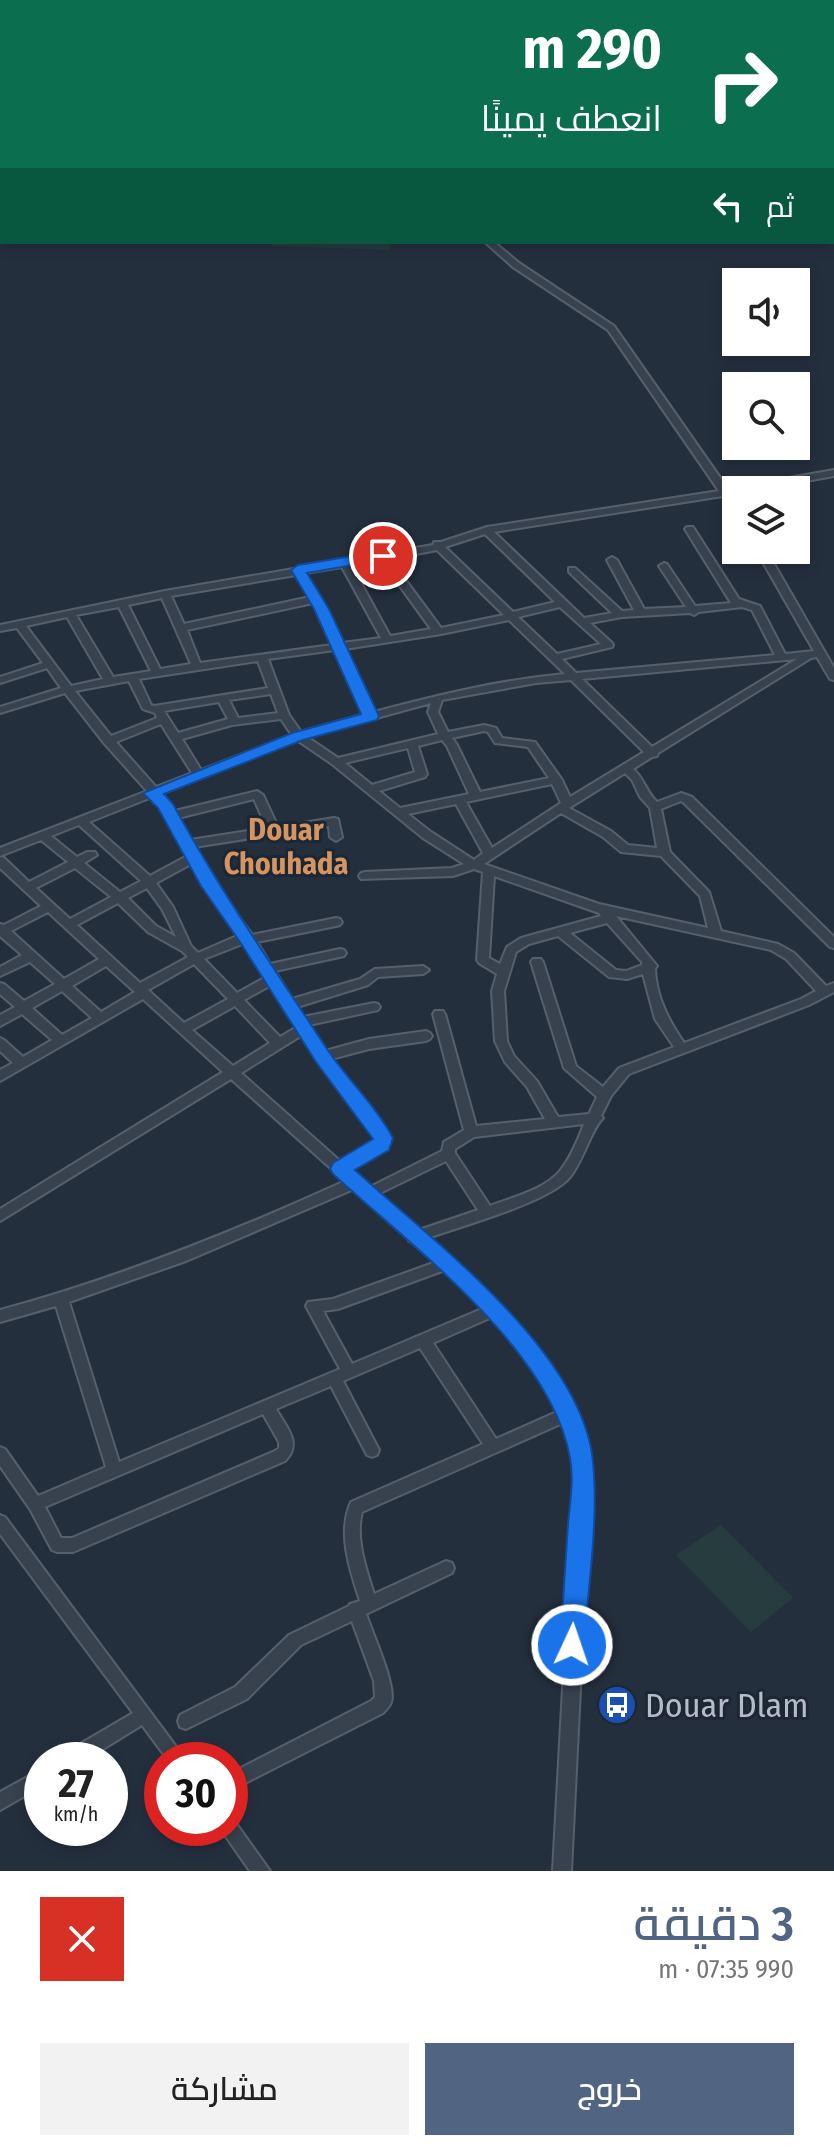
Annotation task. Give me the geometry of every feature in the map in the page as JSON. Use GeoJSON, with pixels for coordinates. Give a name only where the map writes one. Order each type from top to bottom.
{"type":"FeatureCollection","features":[{"type":"Feature","properties":{"kind":"street"},"geometry":{"type":"LineString","coordinates":[[491,244],[516,265],[611,328],[723,476]]}},
{"type":"Feature","properties":{"kind":"street"},"geometry":{"type":"LineString","coordinates":[[810,477],[834,473]]}},
{"type":"Feature","properties":{"kind":"street"},"geometry":{"type":"LineString","coordinates":[[6,625],[383,556],[487,530],[722,493]]}},
{"type":"Feature","properties":{"kind":"street"},"geometry":{"type":"LineString","coordinates":[[690,529],[735,601],[756,608],[781,656]]}},
{"type":"Feature","properties":{"kind":"street"},"geometry":{"type":"LineString","coordinates":[[487,530],[607,646],[555,658]]}},
{"type":"Feature","properties":{"kind":"street"},"geometry":{"type":"LineString","coordinates":[[437,544],[653,754]]}},
{"type":"Feature","properties":{"kind":"street"},"geometry":{"type":"LineString","coordinates":[[383,556],[437,630]]}},
{"type":"Feature","properties":{"kind":"street"},"geometry":{"type":"LineString","coordinates":[[612,560],[640,612]]}},
{"type":"Feature","properties":{"kind":"street"},"geometry":{"type":"LineString","coordinates":[[344,562],[387,640]]}},
{"type":"Feature","properties":{"kind":"street"},"geometry":{"type":"LineString","coordinates":[[768,564],[814,656],[834,677]]}},
{"type":"Feature","properties":{"kind":"street"},"geometry":{"type":"LineString","coordinates":[[664,566],[694,612]]}},
{"type":"Feature","properties":{"kind":"street"},"geometry":{"type":"LineString","coordinates":[[298,570],[316,599],[371,716]]}},
{"type":"Feature","properties":{"kind":"street"},"geometry":{"type":"LineString","coordinates":[[572,570],[617,612]]}},
{"type":"Feature","properties":{"kind":"street"},"geometry":{"type":"LineString","coordinates":[[165,594],[197,667]]}},
{"type":"Feature","properties":{"kind":"street"},"geometry":{"type":"LineString","coordinates":[[181,628],[316,599]]}},
{"type":"Feature","properties":{"kind":"street"},"geometry":{"type":"LineString","coordinates":[[122,603],[157,673]]}},
{"type":"Feature","properties":{"kind":"street"},"geometry":{"type":"LineString","coordinates":[[0,710],[69,690],[157,673],[387,640],[514,617],[562,603]]}},
{"type":"Feature","properties":{"kind":"street"},"geometry":{"type":"LineString","coordinates":[[583,621],[617,612],[694,612],[741,604]]}},
{"type":"Feature","properties":{"kind":"street"},"geometry":{"type":"LineString","coordinates":[[70,613],[110,682]]}},
{"type":"Feature","properties":{"kind":"street"},"geometry":{"type":"LineString","coordinates":[[6,625],[49,664],[171,816],[193,858],[322,1057],[384,1140],[340,1169]]}},
{"type":"Feature","properties":{"kind":"street"},"geometry":{"type":"LineString","coordinates":[[0,852],[298,736],[438,698],[523,681],[781,656],[814,656]]}},
{"type":"Feature","properties":{"kind":"street"},"geometry":{"type":"LineString","coordinates":[[365,876],[453,872],[474,865],[625,768],[814,656]]}},
{"type":"Feature","properties":{"kind":"street"},"geometry":{"type":"LineString","coordinates":[[262,657],[284,715],[298,736],[474,865],[597,908],[715,931],[782,951],[830,990],[624,1071],[605,1096],[596,1118],[557,1182],[414,1237]]}},
{"type":"Feature","properties":{"kind":"street"},"geometry":{"type":"LineString","coordinates":[[0,680],[49,664]]}},
{"type":"Feature","properties":{"kind":"street"},"geometry":{"type":"LineString","coordinates":[[133,678],[147,707],[161,715],[199,775]]}},
{"type":"Feature","properties":{"kind":"street"},"geometry":{"type":"LineString","coordinates":[[108,741],[161,715],[222,698],[275,690]]}},
{"type":"Feature","properties":{"kind":"street"},"geometry":{"type":"LineString","coordinates":[[222,698],[233,721]]}},
{"type":"Feature","properties":{"kind":"street"},"geometry":{"type":"LineString","coordinates":[[438,698],[434,715],[476,796]]}},
{"type":"Feature","properties":{"kind":"street"},"geometry":{"type":"LineString","coordinates":[[175,737],[233,721],[284,715]]}},
{"type":"Feature","properties":{"kind":"street"},"geometry":{"type":"LineString","coordinates":[[336,762],[444,736],[484,728],[492,730],[499,741],[531,744],[556,780],[564,806],[625,849],[664,853]]}},
{"type":"Feature","properties":{"kind":"street"},"geometry":{"type":"LineString","coordinates":[[370,790],[421,774],[412,744]]}},
{"type":"Feature","properties":{"kind":"street"},"geometry":{"type":"LineString","coordinates":[[625,768],[638,776],[646,801],[655,807],[664,853],[705,895],[715,931]]}},
{"type":"Feature","properties":{"kind":"street"},"geometry":{"type":"LineString","coordinates":[[398,812],[556,780]]}},
{"type":"Feature","properties":{"kind":"street"},"geometry":{"type":"LineString","coordinates":[[171,816],[257,795],[274,830]]}},
{"type":"Feature","properties":{"kind":"street"},"geometry":{"type":"LineString","coordinates":[[655,807],[681,797],[688,800],[834,944]]}},
{"type":"Feature","properties":{"kind":"street"},"geometry":{"type":"LineString","coordinates":[[459,800],[490,855]]}},
{"type":"Feature","properties":{"kind":"street"},"geometry":{"type":"LineString","coordinates":[[81,821],[151,882],[171,908],[186,948]]}},
{"type":"Feature","properties":{"kind":"street"},"geometry":{"type":"LineString","coordinates":[[186,844],[334,822],[336,837]]}},
{"type":"Feature","properties":{"kind":"street"},"geometry":{"type":"LineString","coordinates":[[42,835],[152,929],[186,948],[277,1042]]}},
{"type":"Feature","properties":{"kind":"street"},"geometry":{"type":"LineString","coordinates":[[28,887],[91,855]]}},
{"type":"Feature","properties":{"kind":"street"},"geometry":{"type":"LineString","coordinates":[[71,927],[122,901],[193,858]]}},
{"type":"Feature","properties":{"kind":"street"},"geometry":{"type":"LineString","coordinates":[[0,861],[105,961],[185,1028],[495,1310],[547,1373],[570,1413],[582,1460],[582,1487],[562,1871]]}},
{"type":"Feature","properties":{"kind":"street"},"geometry":{"type":"LineString","coordinates":[[489,870],[483,960],[504,972]]}},
{"type":"Feature","properties":{"kind":"street"},"geometry":{"type":"LineString","coordinates":[[48,907],[1,930],[61,987],[100,1018]]}},
{"type":"Feature","properties":{"kind":"street"},"geometry":{"type":"LineString","coordinates":[[597,908],[611,918],[651,966],[649,980],[661,1019],[681,1048]]}},
{"type":"Feature","properties":{"kind":"street"},"geometry":{"type":"LineString","coordinates":[[553,1121],[532,1084],[509,1059],[501,1041],[498,991],[514,946],[611,918]]}},
{"type":"Feature","properties":{"kind":"street"},"geometry":{"type":"LineString","coordinates":[[0,1076],[196,958],[247,939],[336,922]]}},
{"type":"Feature","properties":{"kind":"street"},"geometry":{"type":"LineString","coordinates":[[561,932],[615,975],[651,966]]}},
{"type":"Feature","properties":{"kind":"street"},"geometry":{"type":"LineString","coordinates":[[185,1028],[235,999],[268,974],[340,953]]}},
{"type":"Feature","properties":{"kind":"street"},"geometry":{"type":"LineString","coordinates":[[0,972],[30,956]]}},
{"type":"Feature","properties":{"kind":"street"},"geometry":{"type":"LineString","coordinates":[[0,1021],[105,961]]}},
{"type":"Feature","properties":{"kind":"street"},"geometry":{"type":"LineString","coordinates":[[537,962],[570,1068],[605,1096]]}},
{"type":"Feature","properties":{"kind":"street"},"geometry":{"type":"LineString","coordinates":[[288,1005],[364,982],[373,973],[423,970]]}},
{"type":"Feature","properties":{"kind":"street"},"geometry":{"type":"LineString","coordinates":[[0,987],[60,1040]]}},
{"type":"Feature","properties":{"kind":"street"},"geometry":{"type":"LineString","coordinates":[[0,1216],[303,1025],[374,1007]]}},
{"type":"Feature","properties":{"kind":"street"},"geometry":{"type":"LineString","coordinates":[[439,1014],[471,1132]]}},
{"type":"Feature","properties":{"kind":"street"},"geometry":{"type":"LineString","coordinates":[[322,1057],[369,1044],[426,1036]]}},
{"type":"Feature","properties":{"kind":"street"},"geometry":{"type":"LineString","coordinates":[[0,1043],[22,1064]]}},
{"type":"Feature","properties":{"kind":"street"},"geometry":{"type":"LineString","coordinates":[[486,1210],[447,1148],[471,1132],[596,1118]]}},
{"type":"Feature","properties":{"kind":"street"},"geometry":{"type":"LineString","coordinates":[[369,1193],[448,1154]]}},
{"type":"Feature","properties":{"kind":"street"},"geometry":{"type":"LineString","coordinates":[[0,1316],[61,1300],[211,1246],[356,1182]]}},
{"type":"Feature","properties":{"kind":"street"},"geometry":{"type":"LineString","coordinates":[[349,1371],[313,1306],[333,1305],[445,1264]]}},
{"type":"Feature","properties":{"kind":"street"},"geometry":{"type":"LineString","coordinates":[[61,1300],[114,1470]]}},
{"type":"Feature","properties":{"kind":"street"},"geometry":{"type":"LineString","coordinates":[[35,1504],[495,1310]]}},
{"type":"Feature","properties":{"kind":"street"},"geometry":{"type":"LineString","coordinates":[[423,1340],[492,1445]]}},
{"type":"Feature","properties":{"kind":"street"},"geometry":{"type":"LineString","coordinates":[[334,1378],[372,1450]]}},
{"type":"Feature","properties":{"kind":"street"},"geometry":{"type":"LineString","coordinates":[[0,1454],[35,1504],[53,1541],[65,1547],[283,1453],[286,1441],[266,1406]]}},
{"type":"Feature","properties":{"kind":"street"},"geometry":{"type":"LineString","coordinates":[[248,1773],[377,1707],[384,1700],[362,1606],[352,1523],[356,1507],[570,1413]]}},
{"type":"Feature","properties":{"kind":"street"},"geometry":{"type":"LineString","coordinates":[[0,1522],[164,1742]]}},
{"type":"Feature","properties":{"kind":"street"},"geometry":{"type":"LineString","coordinates":[[186,1721],[241,1693],[285,1647],[362,1606],[446,1568]]}},
{"type":"Feature","properties":{"kind":"street"},"geometry":{"type":"LineString","coordinates":[[99,1742],[144,1715]]}},
{"type":"Feature","properties":{"kind":"street"},"geometry":{"type":"LineString","coordinates":[[0,1802],[24,1788]]}},
{"type":"Feature","properties":{"kind":"street"},"geometry":{"type":"LineString","coordinates":[[242,1846],[261,1871]]}},
{"type":"Feature","properties":{"kind":"green space"},"geometry":{"type":"Polygon","coordinates":[[[272,244],[391,244],[390,250],[272,244]]]}},
{"type":"Feature","properties":{"kind":"green space"},"geometry":{"type":"Polygon","coordinates":[[[721,1525],[793,1598],[751,1632],[676,1555],[721,1525]]]}},
{"type":"Feature","properties":{"kind":"place","name":"Douar Dlam"},"geometry":{"type":"Point","coordinates":[617,1705]}},
{"type":"Feature","properties":{"kind":"district","name":"Douar Chouhada"},"geometry":{"type":"Point","coordinates":[286,847]}},
{"type":"Feature","properties":{"kind":"route"},"geometry":{"type":"LineString","coordinates":[[383,556],[298,570],[321,609],[371,716],[298,736],[152,793],[165,804],[207,882],[247,937],[271,980],[322,1057],[383,1138],[382,1144],[340,1169],[495,1310],[547,1373],[570,1413],[582,1460],[572,1645]]}}]}
